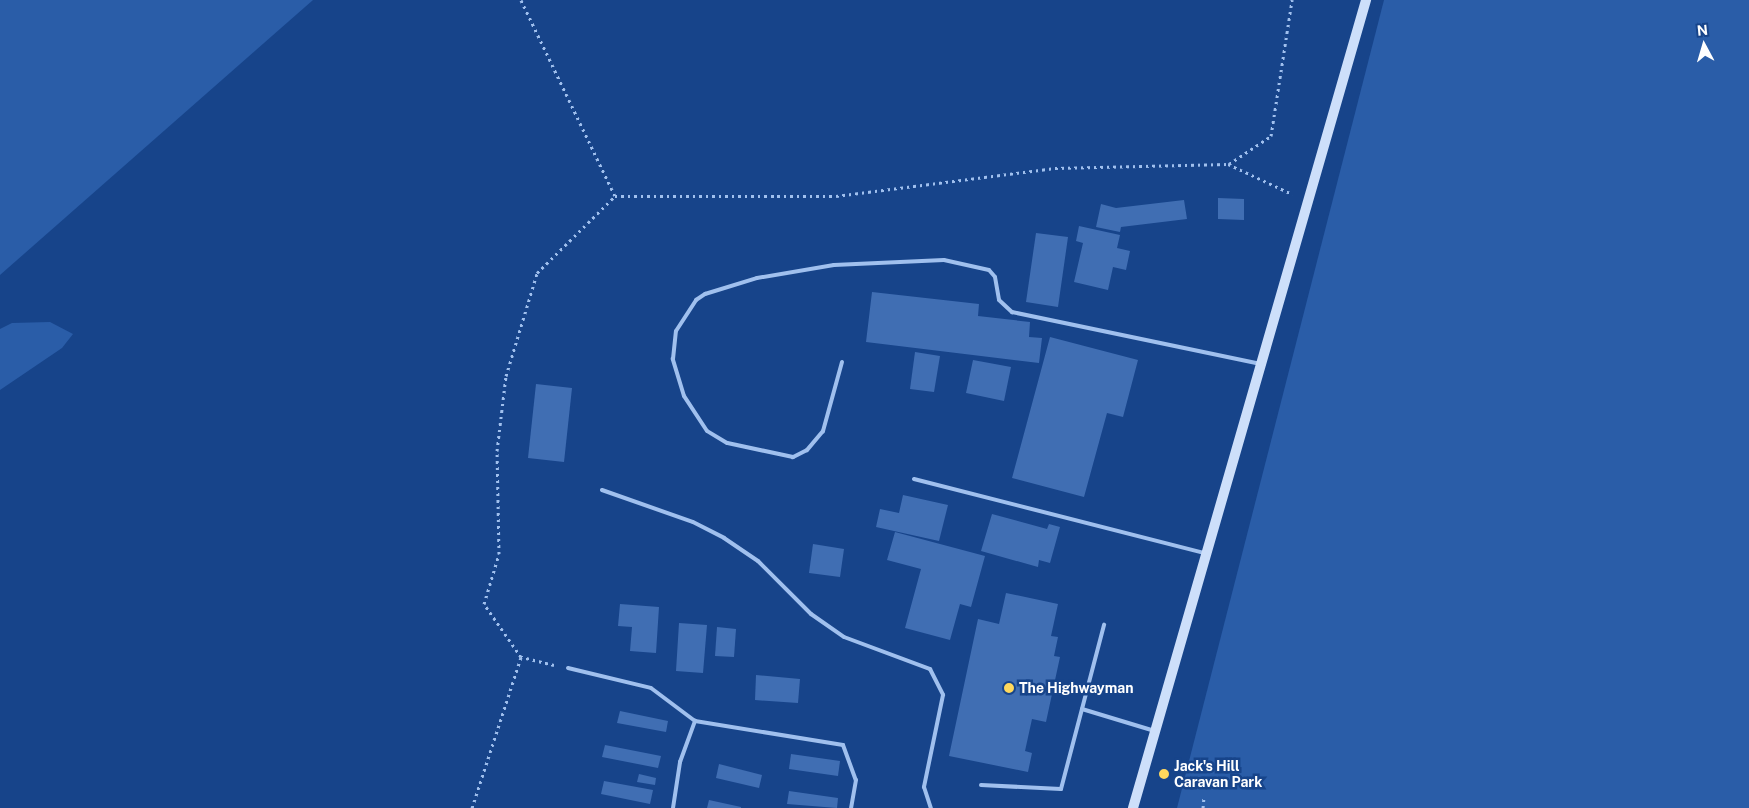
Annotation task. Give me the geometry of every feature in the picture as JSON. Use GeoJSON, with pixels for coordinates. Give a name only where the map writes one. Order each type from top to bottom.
{"type":"FeatureCollection","features":[{"type":"Feature","properties":{"kind":"main road"},"geometry":{"type":"LineString","coordinates":[[1134,808],[1205,553],[1310,203],[1366,0]]}},
{"type":"Feature","properties":{"kind":"lane"},"geometry":{"type":"LineString","coordinates":[[842,362],[824,431],[807,450],[792,457],[727,443],[707,431],[684,396],[673,358],[676,331],[696,300],[705,294],[757,278],[834,265],[944,260],[989,270],[995,277],[999,300],[1012,312],[1262,364]]}},
{"type":"Feature","properties":{"kind":"lane"},"geometry":{"type":"LineString","coordinates":[[914,479],[1205,553]]}},
{"type":"Feature","properties":{"kind":"lane"},"geometry":{"type":"LineString","coordinates":[[602,490],[693,522],[724,538],[758,561],[811,614],[844,638],[930,669],[943,695],[924,787],[931,808]]}},
{"type":"Feature","properties":{"kind":"lane"},"geometry":{"type":"LineString","coordinates":[[981,785],[1061,789],[1104,625]]}},
{"type":"Feature","properties":{"kind":"lane"},"geometry":{"type":"LineString","coordinates":[[568,668],[651,688],[695,721],[843,745],[856,780],[851,808]]}},
{"type":"Feature","properties":{"kind":"lane"},"geometry":{"type":"LineString","coordinates":[[1082,709],[1155,731]]}},
{"type":"Feature","properties":{"kind":"lane"},"geometry":{"type":"LineString","coordinates":[[673,808],[680,762],[695,721]]}},
{"type":"Feature","properties":{"kind":"path"},"geometry":{"type":"LineString","coordinates":[[521,0],[615,196]]}},
{"type":"Feature","properties":{"kind":"path"},"geometry":{"type":"LineString","coordinates":[[1228,164],[1271,136],[1292,0]]}},
{"type":"Feature","properties":{"kind":"path"},"geometry":{"type":"LineString","coordinates":[[568,668],[521,656],[484,604],[499,554],[497,451],[506,376],[537,273],[615,196],[836,196],[1055,168],[1228,164],[1310,203]]}},
{"type":"Feature","properties":{"kind":"path"},"geometry":{"type":"LineString","coordinates":[[472,808],[521,656]]}},
{"type":"Feature","properties":{"kind":"path"},"geometry":{"type":"LineString","coordinates":[[1203,808],[1204,797]]}},
{"type":"Feature","properties":{"kind":"shaded area"},"geometry":{"type":"Polygon","coordinates":[[[0,0],[313,0],[0,275],[0,0]]]}},
{"type":"Feature","properties":{"kind":"shaded area"},"geometry":{"type":"Polygon","coordinates":[[[1384,0],[1749,0],[1749,808],[1177,808],[1384,0]]]}},
{"type":"Feature","properties":{"kind":"shaded area"},"geometry":{"type":"Polygon","coordinates":[[[50,322],[73,334],[62,348],[0,390],[0,329],[12,323],[50,322]]]}},
{"type":"Feature","properties":{"kind":"building"},"geometry":{"type":"Polygon","coordinates":[[[1218,198],[1244,199],[1244,220],[1218,219],[1218,198]]]}},
{"type":"Feature","properties":{"kind":"building"},"geometry":{"type":"Polygon","coordinates":[[[1184,200],[1187,219],[1121,227],[1120,232],[1096,227],[1101,204],[1116,208],[1184,200]]]}},
{"type":"Feature","properties":{"kind":"building"},"geometry":{"type":"Polygon","coordinates":[[[1079,226],[1120,235],[1117,248],[1130,251],[1126,270],[1113,267],[1108,290],[1074,282],[1083,243],[1076,241],[1079,226]]]}},
{"type":"Feature","properties":{"kind":"building"},"geometry":{"type":"Polygon","coordinates":[[[1036,233],[1068,237],[1058,307],[1026,302],[1036,233]]]}},
{"type":"Feature","properties":{"kind":"building"},"geometry":{"type":"Polygon","coordinates":[[[872,292],[979,304],[978,316],[1030,322],[1029,337],[1042,338],[1039,363],[866,342],[872,292]]]}},
{"type":"Feature","properties":{"kind":"building"},"geometry":{"type":"Polygon","coordinates":[[[1050,337],[1138,360],[1123,417],[1107,413],[1084,497],[1012,478],[1050,337]]]}},
{"type":"Feature","properties":{"kind":"building"},"geometry":{"type":"Polygon","coordinates":[[[915,352],[940,356],[934,392],[910,389],[915,352]]]}},
{"type":"Feature","properties":{"kind":"building"},"geometry":{"type":"Polygon","coordinates":[[[973,360],[1011,367],[1004,401],[966,393],[973,360]]]}},
{"type":"Feature","properties":{"kind":"building"},"geometry":{"type":"Polygon","coordinates":[[[536,384],[572,388],[564,462],[528,458],[536,384]]]}},
{"type":"Feature","properties":{"kind":"building"},"geometry":{"type":"Polygon","coordinates":[[[903,495],[948,505],[939,541],[876,527],[880,509],[899,513],[903,495]]]}},
{"type":"Feature","properties":{"kind":"building"},"geometry":{"type":"Polygon","coordinates":[[[992,514],[1047,529],[1049,524],[1060,527],[1050,563],[1039,560],[1038,567],[981,551],[992,514]]]}},
{"type":"Feature","properties":{"kind":"building"},"geometry":{"type":"Polygon","coordinates":[[[895,532],[985,556],[971,607],[960,604],[950,640],[905,628],[921,569],[887,560],[895,532]]]}},
{"type":"Feature","properties":{"kind":"building"},"geometry":{"type":"Polygon","coordinates":[[[813,544],[844,549],[840,577],[809,573],[813,544]]]}},
{"type":"Feature","properties":{"kind":"building","name":"The Highwayman"},"geometry":{"type":"Polygon","coordinates":[[[1006,593],[1058,604],[1051,636],[1058,637],[1054,656],[1060,657],[1046,722],[1032,719],[1025,751],[1032,753],[1028,772],[949,756],[978,619],[999,624],[1006,593]]]}},
{"type":"Feature","properties":{"kind":"building"},"geometry":{"type":"Polygon","coordinates":[[[620,604],[659,607],[656,653],[630,651],[632,627],[618,626],[620,604]]]}},
{"type":"Feature","properties":{"kind":"building"},"geometry":{"type":"Polygon","coordinates":[[[679,623],[707,625],[703,673],[676,671],[679,623]]]}},
{"type":"Feature","properties":{"kind":"building"},"geometry":{"type":"Polygon","coordinates":[[[717,627],[736,629],[734,657],[715,656],[717,627]]]}},
{"type":"Feature","properties":{"kind":"building"},"geometry":{"type":"Polygon","coordinates":[[[756,675],[800,679],[798,703],[755,700],[756,675]]]}},
{"type":"Feature","properties":{"kind":"building"},"geometry":{"type":"Polygon","coordinates":[[[620,711],[668,721],[666,732],[617,723],[620,711]]]}},
{"type":"Feature","properties":{"kind":"building"},"geometry":{"type":"Polygon","coordinates":[[[605,745],[661,756],[658,768],[602,757],[605,745]]]}},
{"type":"Feature","properties":{"kind":"building"},"geometry":{"type":"Polygon","coordinates":[[[791,754],[840,761],[838,776],[789,769],[791,754]]]}},
{"type":"Feature","properties":{"kind":"building"},"geometry":{"type":"Polygon","coordinates":[[[719,764],[762,775],[759,788],[716,778],[719,764]]]}},
{"type":"Feature","properties":{"kind":"building"},"geometry":{"type":"Polygon","coordinates":[[[639,774],[656,778],[655,785],[637,782],[639,774]]]}},
{"type":"Feature","properties":{"kind":"building"},"geometry":{"type":"Polygon","coordinates":[[[604,781],[653,790],[650,804],[601,794],[604,781]]]}},
{"type":"Feature","properties":{"kind":"building"},"geometry":{"type":"Polygon","coordinates":[[[789,791],[838,798],[837,808],[787,804],[789,791]]]}},
{"type":"Feature","properties":{"kind":"building"},"geometry":{"type":"Polygon","coordinates":[[[709,800],[741,807],[741,808],[707,808],[709,800]]]}},
{"type":"Feature","properties":{"kind":"place","name":"The Highwayman"},"geometry":{"type":"Point","coordinates":[1009,688]}},
{"type":"Feature","properties":{"kind":"place","name":"Jack's Hill Caravan Park"},"geometry":{"type":"Point","coordinates":[1164,774]}}]}
